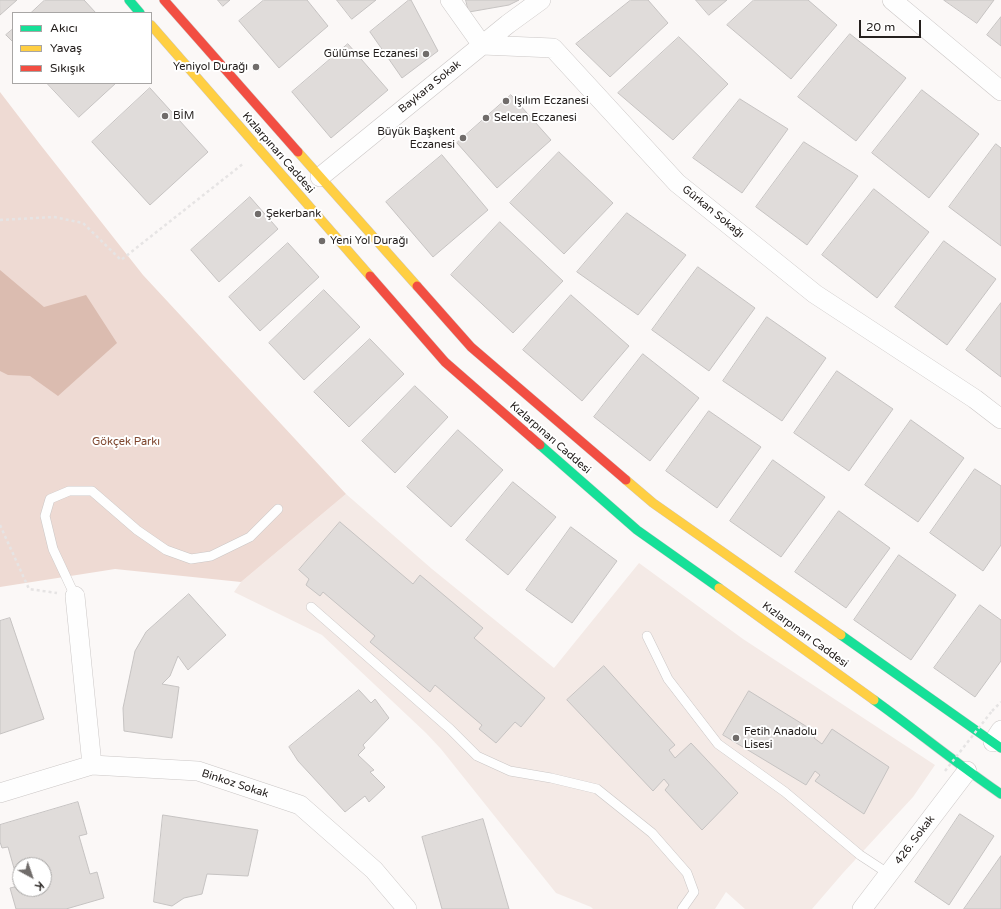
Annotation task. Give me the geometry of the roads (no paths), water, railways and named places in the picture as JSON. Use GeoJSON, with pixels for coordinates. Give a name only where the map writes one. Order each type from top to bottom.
{"type":"FeatureCollection","features":[{"type":"Feature","properties":{"kind":"main road"},"geometry":{"type":"LineString","coordinates":[[129,0],[139,12]]}},
{"type":"Feature","properties":{"kind":"main road","name":"Kızlarpınarı Caddesi"},"geometry":{"type":"LineString","coordinates":[[164,0],[471,346],[653,503],[998,740]]}},
{"type":"Feature","properties":{"kind":"main road","name":"Kızlarpınarı Caddesi"},"geometry":{"type":"LineString","coordinates":[[152,26],[445,362],[637,530],[912,727],[967,771],[1001,794]]}},
{"type":"Feature","properties":{"kind":"street"},"geometry":{"type":"LineString","coordinates":[[450,0],[482,45]]}},
{"type":"Feature","properties":{"kind":"street","name":"Baykara Sokak"},"geometry":{"type":"LineString","coordinates":[[320,177],[508,24],[541,0]]}},
{"type":"Feature","properties":{"kind":"street"},"geometry":{"type":"LineString","coordinates":[[892,0],[1001,91]]}},
{"type":"Feature","properties":{"kind":"street","name":"Gürkan Sokağı"},"geometry":{"type":"LineString","coordinates":[[482,45],[553,48],[676,183],[815,294],[975,399],[1001,419]]}},
{"type":"Feature","properties":{"kind":"street"},"geometry":{"type":"LineString","coordinates":[[75,596],[92,765]]}},
{"type":"Feature","properties":{"kind":"street","name":"Binkoz Sokak"},"geometry":{"type":"LineString","coordinates":[[0,793],[92,765],[198,771],[300,805],[374,870],[407,909]]}},
{"type":"Feature","properties":{"kind":"street","name":"426. Sokak"},"geometry":{"type":"LineString","coordinates":[[862,909],[967,771]]}},
{"type":"Feature","properties":{"kind":"lane"},"geometry":{"type":"LineString","coordinates":[[75,596],[53,549],[45,516],[50,499],[69,491],[92,491],[137,530],[166,550],[191,559],[212,556],[250,537],[278,509]]}},
{"type":"Feature","properties":{"kind":"lane"},"geometry":{"type":"LineString","coordinates":[[311,607],[450,729],[477,756],[510,771],[551,778],[597,789],[652,833],[688,873],[694,892],[682,909]]}},
{"type":"Feature","properties":{"kind":"lane"},"geometry":{"type":"LineString","coordinates":[[647,636],[668,679],[718,744],[785,792],[860,855],[889,874]]}},
{"type":"Feature","properties":{"kind":"place","name":"Gülümse Eczanesi"},"geometry":{"type":"Point","coordinates":[426,54]}},
{"type":"Feature","properties":{"kind":"place","name":"Yeniyol Durağı"},"geometry":{"type":"Point","coordinates":[256,67]}},
{"type":"Feature","properties":{"kind":"place","name":"Işılım Eczanesi"},"geometry":{"type":"Point","coordinates":[506,101]}},
{"type":"Feature","properties":{"kind":"place","name":"BİM"},"geometry":{"type":"Point","coordinates":[165,116]}},
{"type":"Feature","properties":{"kind":"place","name":"Selcen Eczanesi"},"geometry":{"type":"Point","coordinates":[486,118]}},
{"type":"Feature","properties":{"kind":"place","name":"Büyük Başkent Eczanesi"},"geometry":{"type":"Point","coordinates":[463,138]}},
{"type":"Feature","properties":{"kind":"place","name":"Şekerbank"},"geometry":{"type":"Point","coordinates":[258,214]}},
{"type":"Feature","properties":{"kind":"place","name":"Yeni Yol Durağı"},"geometry":{"type":"Point","coordinates":[322,241]}},
{"type":"Feature","properties":{"kind":"place","name":"Fetih Anadolu Lisesi"},"geometry":{"type":"Point","coordinates":[736,738]}},
{"type":"Feature","properties":{"kind":"park label","name":"Gökçek Parkı"},"geometry":{"type":"Point","coordinates":[126,442]}}]}
